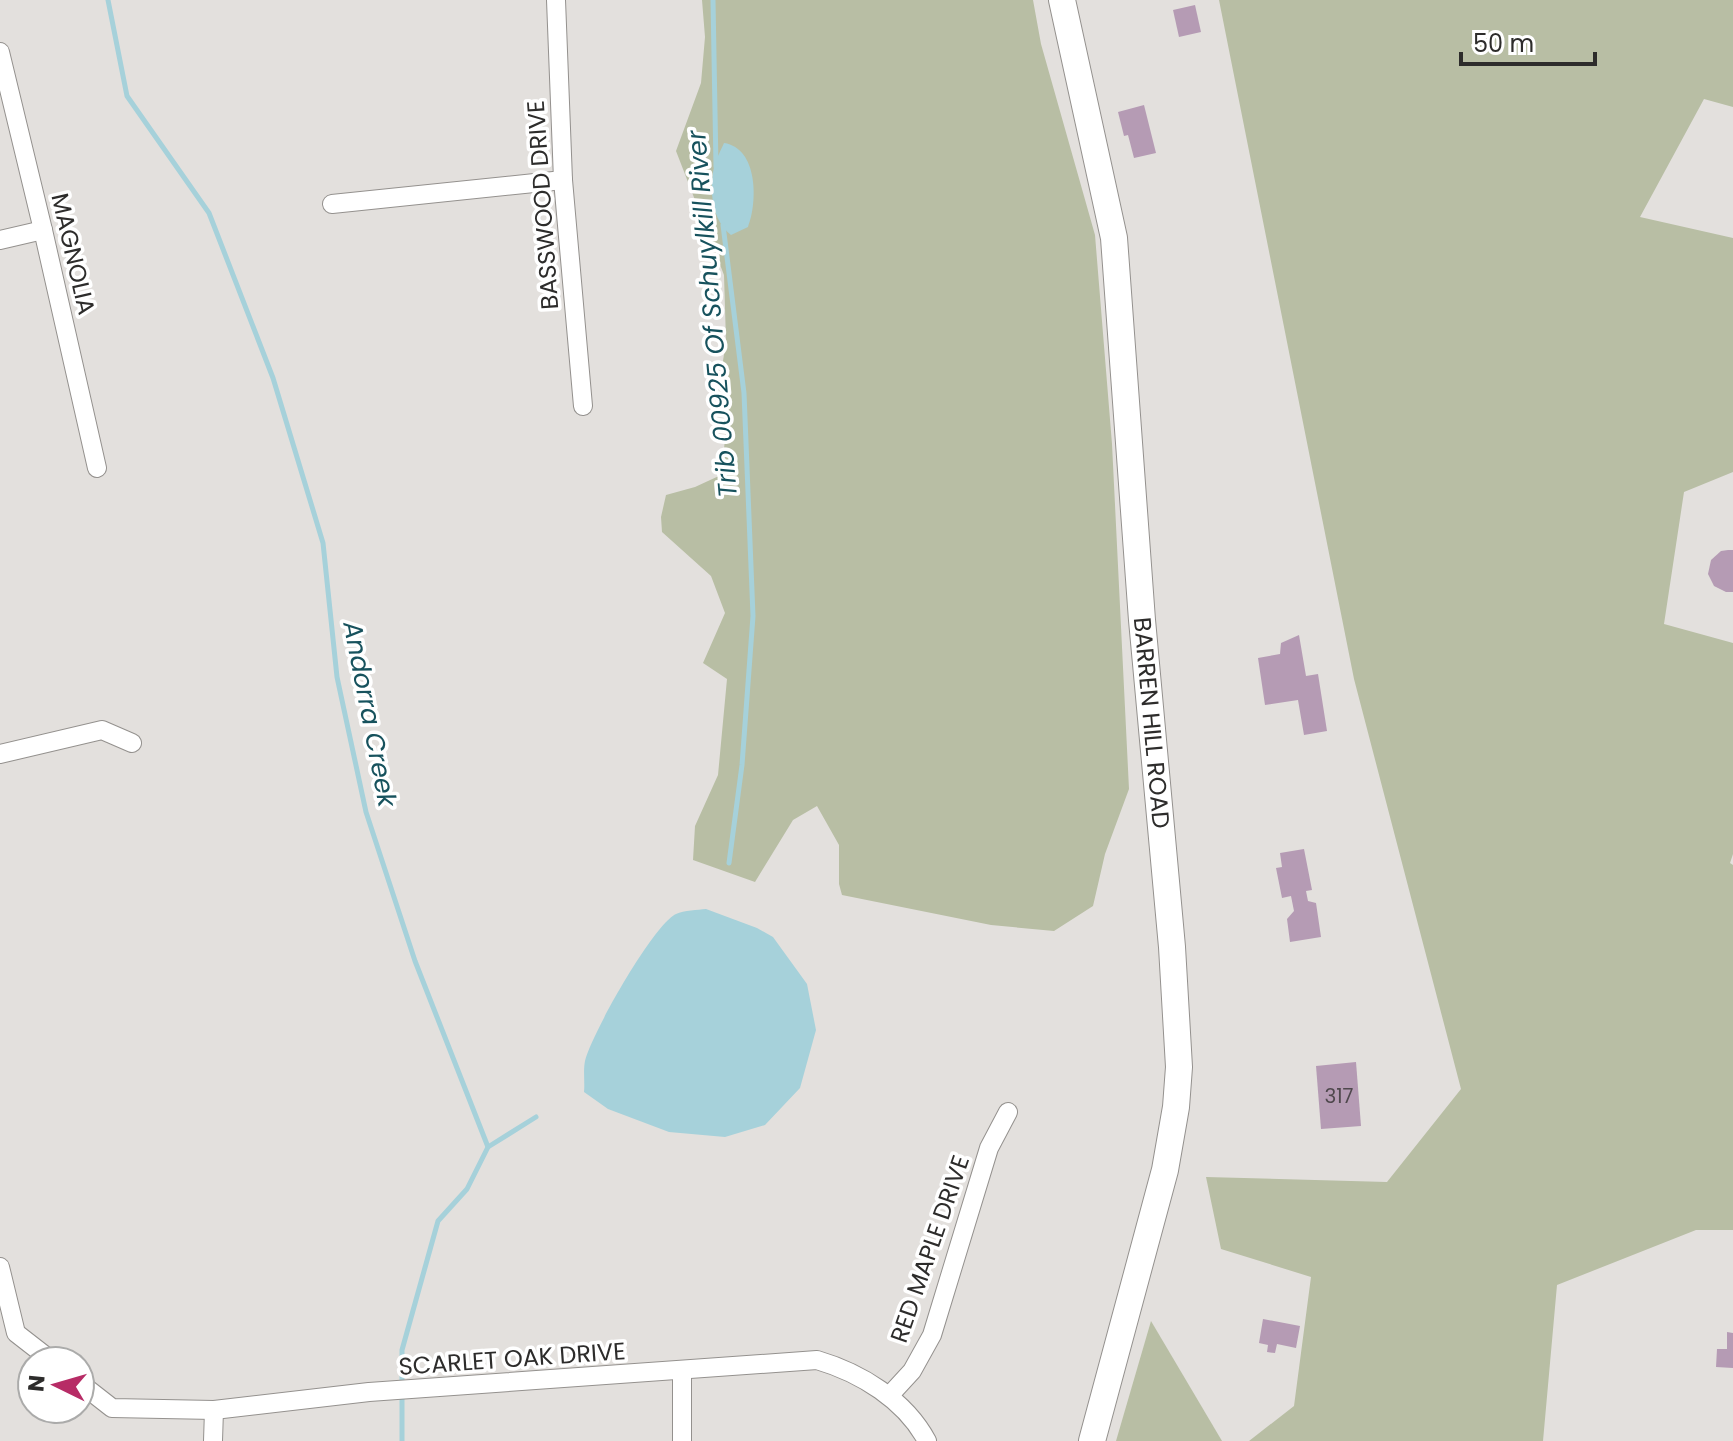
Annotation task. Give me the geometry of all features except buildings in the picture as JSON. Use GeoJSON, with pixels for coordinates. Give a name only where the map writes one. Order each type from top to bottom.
{"type":"FeatureCollection","features":[{"type":"Feature","properties":{"kind":"street","name":"BASSWOOD DRIVE"},"geometry":{"type":"LineString","coordinates":[[556,0],[563,180],[583,406]]}},
{"type":"Feature","properties":{"kind":"street","name":"BARREN HILL ROAD"},"geometry":{"type":"LineString","coordinates":[[1062,0],[1114,238],[1179,1056],[1176,1107],[1165,1170],[1092,1441]]}},
{"type":"Feature","properties":{"kind":"street","name":"MAGNOLIA"},"geometry":{"type":"LineString","coordinates":[[0,52],[97,468]]}},
{"type":"Feature","properties":{"kind":"street"},"geometry":{"type":"LineString","coordinates":[[332,204],[563,180]]}},
{"type":"Feature","properties":{"kind":"street"},"geometry":{"type":"LineString","coordinates":[[0,240],[43,230]]}},
{"type":"Feature","properties":{"kind":"street"},"geometry":{"type":"LineString","coordinates":[[0,754],[102,730],[132,743]]}},
{"type":"Feature","properties":{"kind":"street","name":"RED MAPLE DRIVE"},"geometry":{"type":"LineString","coordinates":[[889,1396],[912,1371],[932,1335],[989,1148],[1008,1112]]}},
{"type":"Feature","properties":{"kind":"street"},"geometry":{"type":"LineString","coordinates":[[0,1267],[8,1336]]}},
{"type":"Feature","properties":{"kind":"street","name":"SCARLET OAK DRIVE"},"geometry":{"type":"LineString","coordinates":[[96,1396],[112,1408],[214,1410],[369,1392],[817,1360],[845,1370],[889,1396],[914,1421],[927,1441]]}},
{"type":"Feature","properties":{"kind":"street"},"geometry":{"type":"LineString","coordinates":[[682,1371],[682,1441]]}},
{"type":"Feature","properties":{"kind":"street"},"geometry":{"type":"LineString","coordinates":[[213,1441],[214,1410]]}},
{"type":"Feature","properties":{"kind":"green space"},"geometry":{"type":"Polygon","coordinates":[[[702,0],[1033,0],[1041,44],[1095,235],[1112,444],[1129,789],[1105,854],[1093,906],[1054,931],[991,925],[842,895],[839,845],[817,806],[793,820],[755,882],[693,860],[695,826],[718,775],[727,679],[703,663],[725,613],[711,576],[662,532],[661,517],[666,495],[721,475],[728,413],[721,374],[726,341],[724,275],[676,151],[701,83],[705,37],[702,0]]]}},
{"type":"Feature","properties":{"kind":"green space"},"geometry":{"type":"Polygon","coordinates":[[[1219,0],[1733,0],[1733,107],[1704,99],[1640,217],[1733,238],[1733,472],[1684,492],[1664,624],[1733,643],[1733,854],[1730,863],[1733,865],[1733,1230],[1696,1230],[1557,1285],[1543,1441],[1249,1441],[1294,1406],[1311,1277],[1221,1249],[1206,1177],[1387,1182],[1461,1089],[1354,679],[1219,0]]]}},
{"type":"Feature","properties":{"kind":"green space"},"geometry":{"type":"Polygon","coordinates":[[[1151,1321],[1222,1441],[1116,1441],[1151,1321]]]}},
{"type":"Feature","properties":{"kind":"water"},"geometry":{"type":"Polygon","coordinates":[[[724,143],[744,155],[754,191],[748,227],[731,235],[716,213],[712,195],[714,167],[724,143]]]}},
{"type":"Feature","properties":{"kind":"water"},"geometry":{"type":"Polygon","coordinates":[[[706,909],[773,937],[807,984],[816,1030],[800,1088],[765,1125],[725,1137],[669,1132],[608,1109],[584,1092],[584,1065],[590,1048],[610,1006],[639,958],[666,922],[676,914],[706,909]]]}},
{"type":"Feature","properties":{"kind":"waterway","name":"Andorra Creek"},"geometry":{"type":"LineString","coordinates":[[108,0],[127,96],[209,213],[273,378],[323,543],[337,677],[366,812],[415,961],[488,1147],[467,1189],[438,1221],[402,1350],[402,1384]]}},
{"type":"Feature","properties":{"kind":"waterway","name":"Trib 00925 Of Schuylkill River"},"geometry":{"type":"LineString","coordinates":[[713,0],[716,167]]}},
{"type":"Feature","properties":{"kind":"waterway","name":"Trib 00925 Of Schuylkill River"},"geometry":{"type":"LineString","coordinates":[[723,225],[744,393],[753,616],[742,765],[729,863]]}},
{"type":"Feature","properties":{"kind":"waterway","name":"Trib 00925 Of Schuylkill River"},"geometry":{"type":"LineString","coordinates":[[488,1147],[536,1117]]}},
{"type":"Feature","properties":{"kind":"waterway","name":"Andorra Creek"},"geometry":{"type":"LineString","coordinates":[[402,1394],[402,1441]]}}]}
